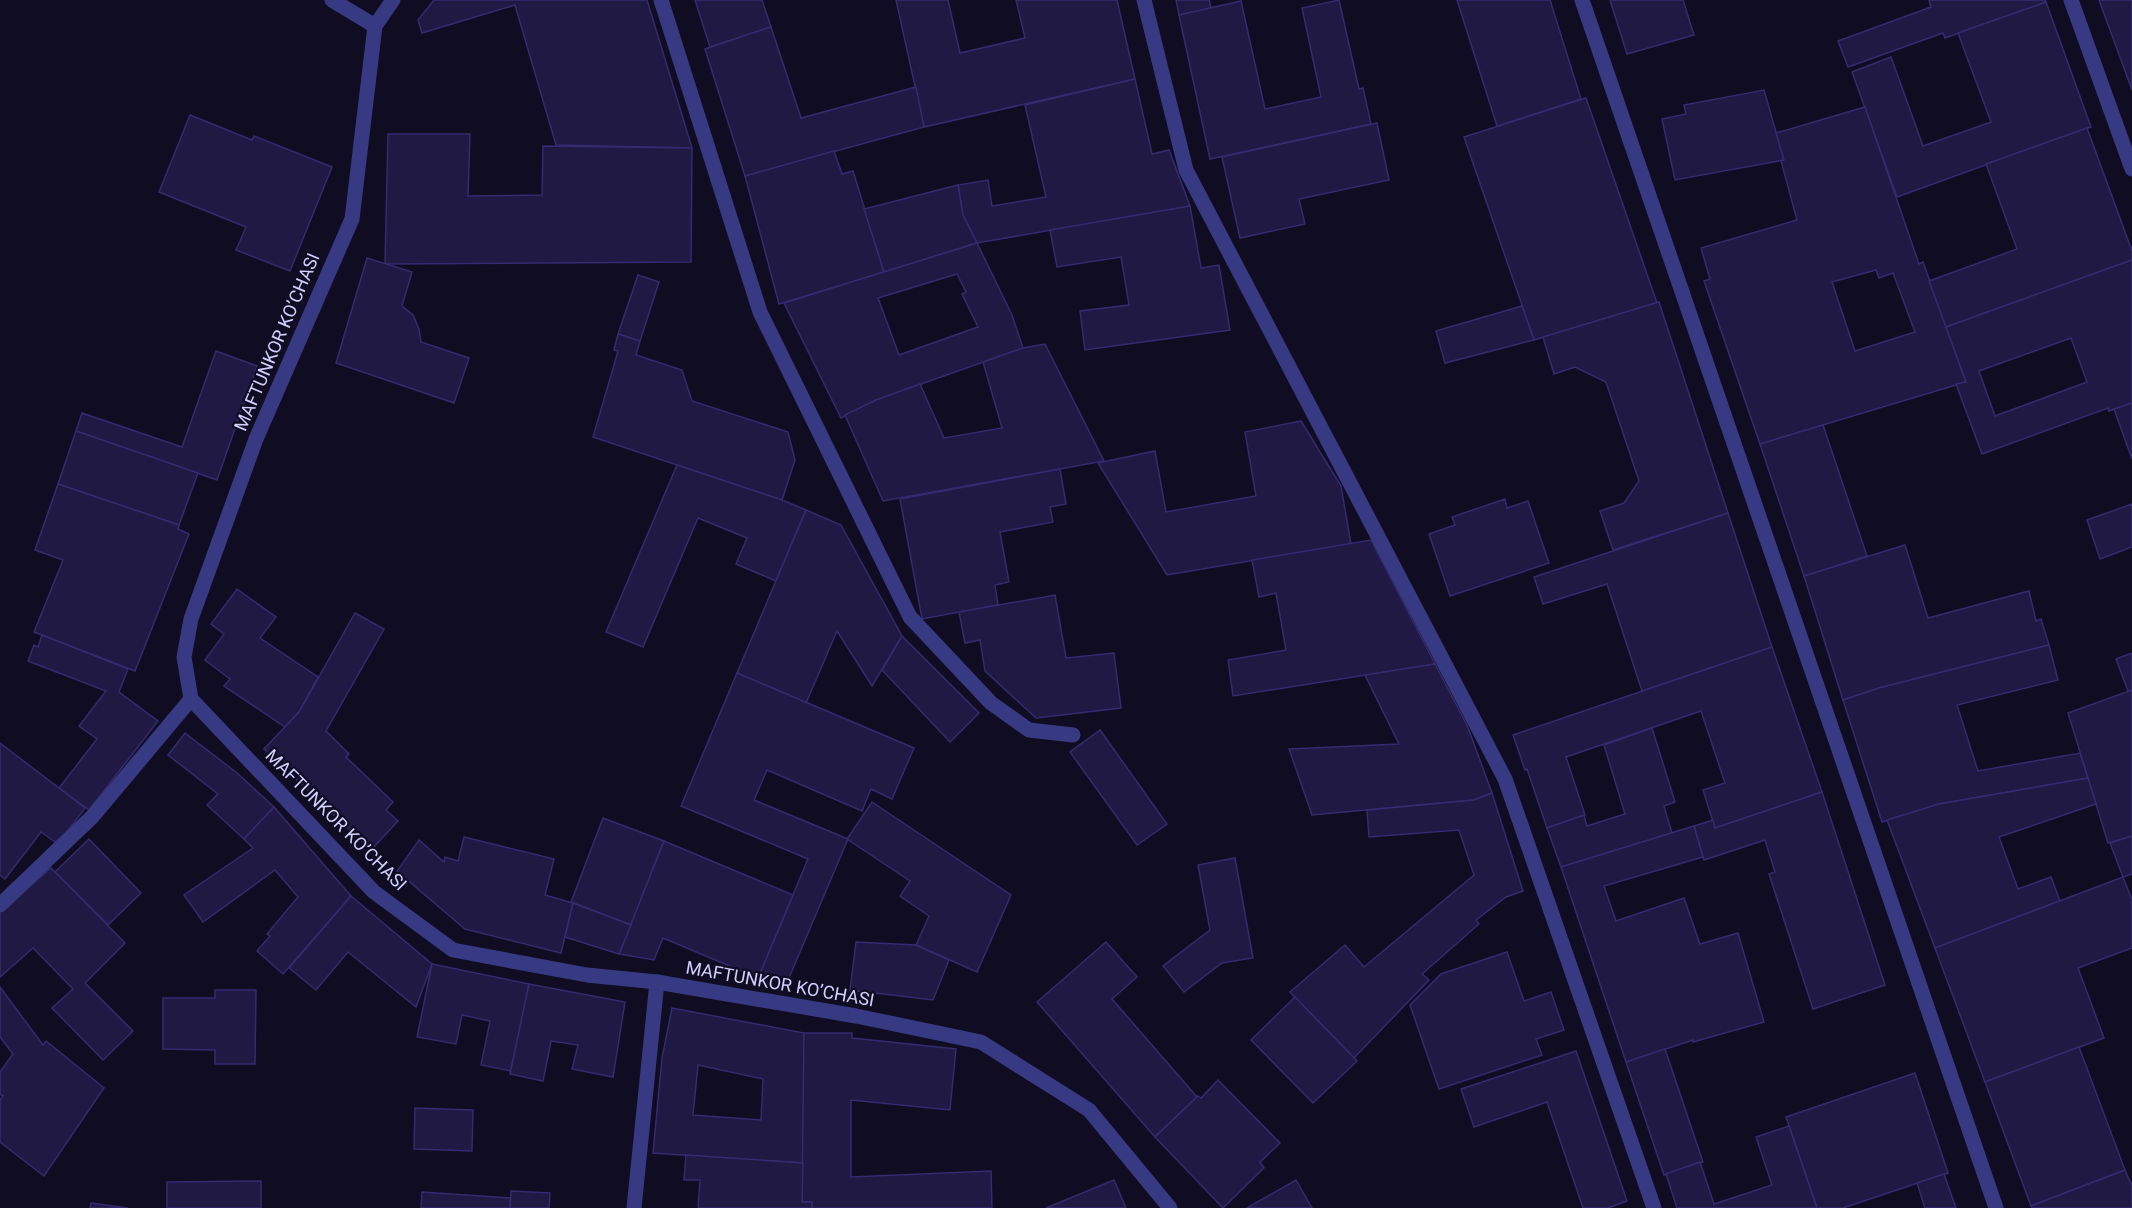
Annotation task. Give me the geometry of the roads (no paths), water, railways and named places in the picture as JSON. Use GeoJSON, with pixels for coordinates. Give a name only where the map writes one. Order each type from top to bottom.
{"type":"FeatureCollection","features":[{"type":"Feature","properties":{"kind":"street"},"geometry":{"type":"LineString","coordinates":[[332,0],[375,26],[393,0]]}},
{"type":"Feature","properties":{"kind":"street"},"geometry":{"type":"LineString","coordinates":[[661,0],[760,312],[910,617],[991,703],[1029,730],[1073,735]]}},
{"type":"Feature","properties":{"kind":"street"},"geometry":{"type":"LineString","coordinates":[[1144,0],[1186,170],[1505,779],[1654,1208]]}},
{"type":"Feature","properties":{"kind":"street"},"geometry":{"type":"LineString","coordinates":[[1582,0],[1996,1208]]}},
{"type":"Feature","properties":{"kind":"street"},"geometry":{"type":"LineString","coordinates":[[2071,0],[2132,169]]}},
{"type":"Feature","properties":{"kind":"street","name":"MAFTUNKOR KO’CHASI"},"geometry":{"type":"LineString","coordinates":[[375,26],[352,219],[256,439],[190,619],[184,657],[191,699],[374,892],[453,950],[587,975],[657,982],[856,1016],[981,1042],[1089,1110],[1170,1208]]}},
{"type":"Feature","properties":{"kind":"street"},"geometry":{"type":"LineString","coordinates":[[0,905],[93,816],[191,699]]}},
{"type":"Feature","properties":{"kind":"street"},"geometry":{"type":"LineString","coordinates":[[634,1208],[657,982]]}}]}
